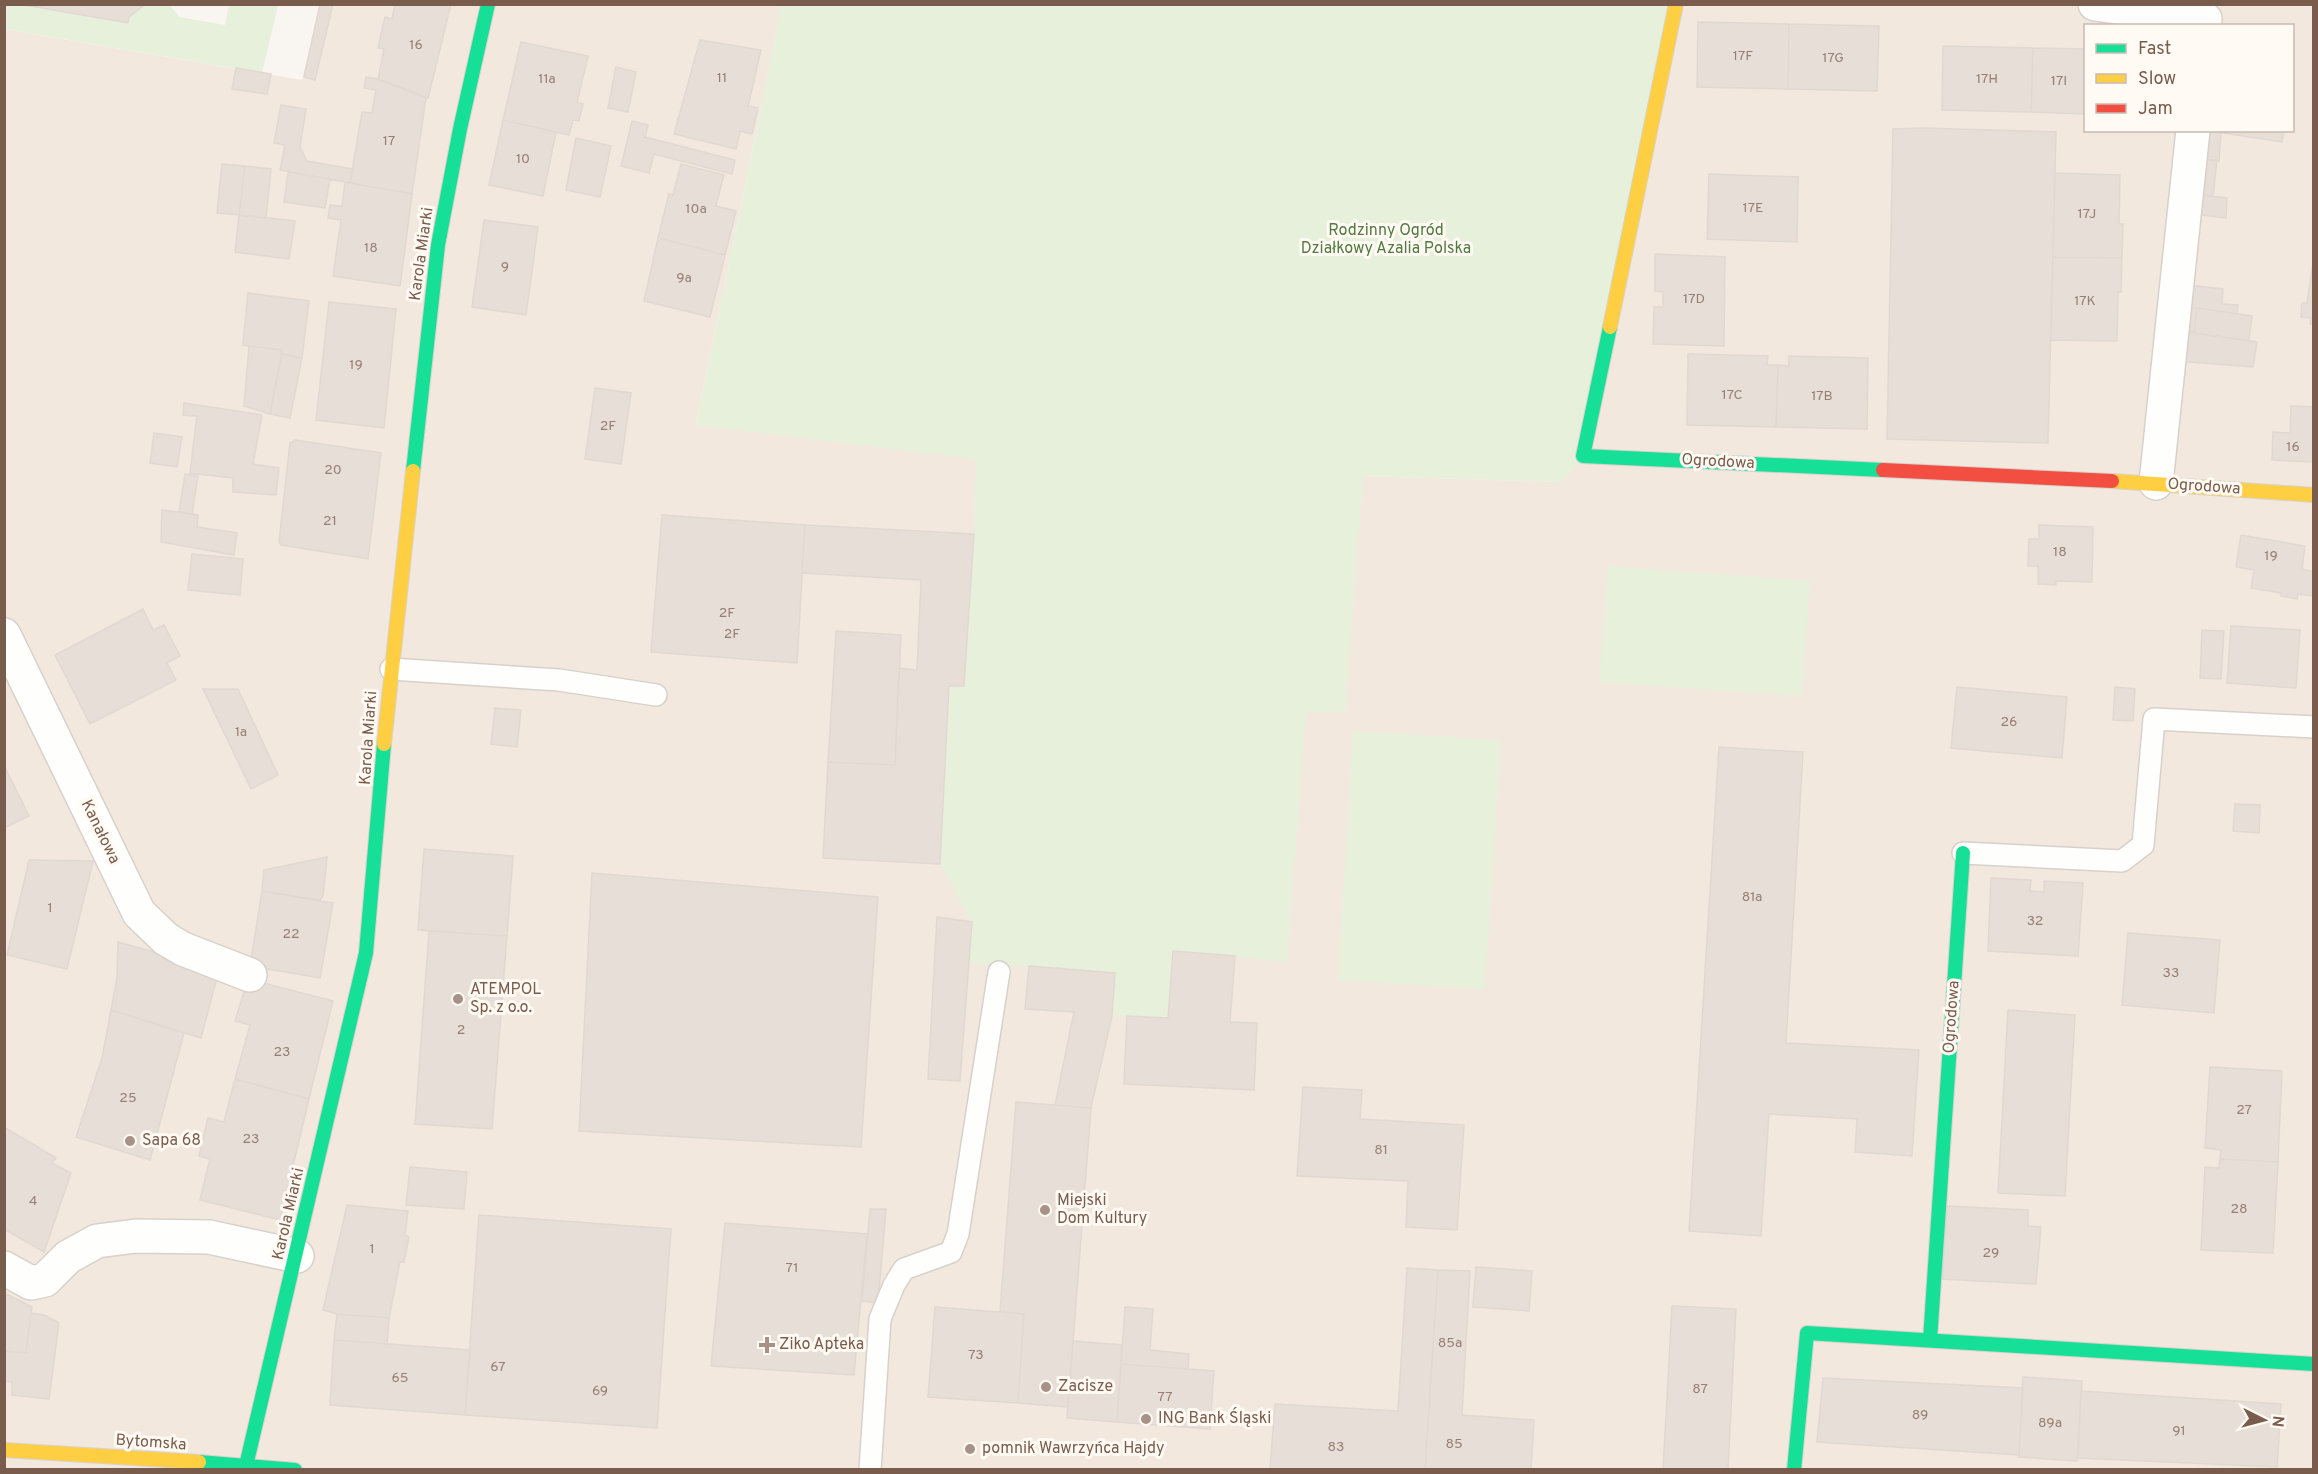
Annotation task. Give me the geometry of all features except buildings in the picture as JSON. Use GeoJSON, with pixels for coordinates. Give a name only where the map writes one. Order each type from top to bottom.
{"type":"FeatureCollection","features":[{"type":"Feature","properties":{"kind":"street","name":"Karola Miarki"},"geometry":{"type":"LineString","coordinates":[[245,1468],[271,1354],[297,1256],[366,953],[391,669],[438,245],[460,129],[488,4]]}},
{"type":"Feature","properties":{"kind":"street","name":"Ogrodowa"},"geometry":{"type":"LineString","coordinates":[[1676,4],[1583,456],[2156,483],[2313,495]]}},
{"type":"Feature","properties":{"kind":"street"},"geometry":{"type":"LineString","coordinates":[[2095,4],[2205,19],[2204,24]]}},
{"type":"Feature","properties":{"kind":"street"},"geometry":{"type":"LineString","coordinates":[[2156,483],[2193,132]]}},
{"type":"Feature","properties":{"kind":"street","name":"Kanałowa"},"geometry":{"type":"LineString","coordinates":[[4,635],[139,913],[166,939],[183,949],[250,975]]}},
{"type":"Feature","properties":{"kind":"street","name":"Ogrodowa"},"geometry":{"type":"LineString","coordinates":[[1930,1340],[1963,853]]}},
{"type":"Feature","properties":{"kind":"street"},"geometry":{"type":"LineString","coordinates":[[4,1268],[31,1283],[45,1280],[68,1257],[97,1241],[136,1236],[209,1238],[297,1256]]}},
{"type":"Feature","properties":{"kind":"street"},"geometry":{"type":"LineString","coordinates":[[1794,1470],[1807,1333],[2313,1365]]}},
{"type":"Feature","properties":{"kind":"street","name":"Bytomska"},"geometry":{"type":"LineString","coordinates":[[4,1450],[135,1457],[245,1468],[296,1470]]}},
{"type":"Feature","properties":{"kind":"lane"},"geometry":{"type":"LineString","coordinates":[[391,669],[559,680],[656,695]]}},
{"type":"Feature","properties":{"kind":"lane","name":"Ogrodowa"},"geometry":{"type":"LineString","coordinates":[[1963,853],[2122,861],[2143,845],[2154,719],[2313,727]]}},
{"type":"Feature","properties":{"kind":"lane"},"geometry":{"type":"LineString","coordinates":[[870,1470],[880,1319],[894,1285],[904,1269],[951,1252],[958,1234],[999,972]]}},
{"type":"Feature","properties":{"kind":"shaded area"},"geometry":{"type":"Polygon","coordinates":[[[2095,4],[2204,19],[2223,5],[2313,5],[2313,1469],[5,1469],[4,29],[302,80],[320,5],[782,5],[696,424],[1362,476],[1562,482],[1583,456],[1676,5],[2095,4]]]}},
{"type":"Feature","properties":{"kind":"green space"},"geometry":{"type":"Polygon","coordinates":[[[4,5],[18,5],[128,23],[129,17],[146,5],[170,5],[179,17],[225,25],[229,5],[278,5],[262,73],[5,29],[4,5]]]}},
{"type":"Feature","properties":{"kind":"green space","name":"Rodzinny Ogród Działkowy Azalia Polska"},"geometry":{"type":"Polygon","coordinates":[[[782,5],[1676,5],[1583,456],[1562,482],[1363,476],[1345,712],[1306,712],[1287,962],[1174,951],[1168,1018],[1112,1016],[1114,973],[969,963],[972,922],[940,864],[949,686],[964,686],[974,534],[976,459],[696,425],[782,5]]]}},
{"type":"Feature","properties":{"kind":"green space"},"geometry":{"type":"Polygon","coordinates":[[[1608,566],[1810,581],[1802,696],[1599,682],[1608,566]]]}},
{"type":"Feature","properties":{"kind":"green space"},"geometry":{"type":"Polygon","coordinates":[[[1353,731],[1501,740],[1485,989],[1338,980],[1353,731]]]}},
{"type":"Feature","properties":{"kind":"traffic: fast"},"geometry":{"type":"LineString","coordinates":[[413,471],[438,245],[460,129],[488,4]]}},
{"type":"Feature","properties":{"kind":"traffic: fast"},"geometry":{"type":"LineString","coordinates":[[1610,327],[1583,456],[1883,470]]}},
{"type":"Feature","properties":{"kind":"traffic: fast"},"geometry":{"type":"LineString","coordinates":[[245,1470],[366,953],[384,744]]}},
{"type":"Feature","properties":{"kind":"traffic: fast"},"geometry":{"type":"LineString","coordinates":[[1930,1340],[1963,853]]}},
{"type":"Feature","properties":{"kind":"traffic: fast"},"geometry":{"type":"LineString","coordinates":[[1794,1470],[1807,1333],[2314,1364]]}},
{"type":"Feature","properties":{"kind":"traffic: fast"},"geometry":{"type":"LineString","coordinates":[[199,1462],[295,1470]]}},
{"type":"Feature","properties":{"kind":"traffic: slow"},"geometry":{"type":"LineString","coordinates":[[1610,327],[1676,4]]}},
{"type":"Feature","properties":{"kind":"traffic: slow"},"geometry":{"type":"LineString","coordinates":[[384,744],[413,471]]}},
{"type":"Feature","properties":{"kind":"traffic: slow"},"geometry":{"type":"LineString","coordinates":[[2112,481],[2314,495]]}},
{"type":"Feature","properties":{"kind":"traffic: slow"},"geometry":{"type":"LineString","coordinates":[[4,1450],[199,1462]]}},
{"type":"Feature","properties":{"kind":"traffic: jam"},"geometry":{"type":"LineString","coordinates":[[1883,470],[2112,481]]}},
{"type":"Feature","properties":{"kind":"place","name":"ATEMPOL Sp. z o.o."},"geometry":{"type":"Point","coordinates":[458,999]}},
{"type":"Feature","properties":{"kind":"place","name":"Sapa 68"},"geometry":{"type":"Point","coordinates":[130,1141]}},
{"type":"Feature","properties":{"kind":"place","name":"Miejski Dom Kultury"},"geometry":{"type":"Point","coordinates":[1045,1210]}},
{"type":"Feature","properties":{"kind":"place","name":"Ziko Apteka"},"geometry":{"type":"Point","coordinates":[767,1345]}},
{"type":"Feature","properties":{"kind":"place","name":"Zacisze"},"geometry":{"type":"Point","coordinates":[1046,1387]}},
{"type":"Feature","properties":{"kind":"place","name":"ING Bank Śląski"},"geometry":{"type":"Point","coordinates":[1146,1419]}},
{"type":"Feature","properties":{"kind":"place","name":"pomnik Wawrzyńca Hajdy"},"geometry":{"type":"Point","coordinates":[970,1449]}}]}
